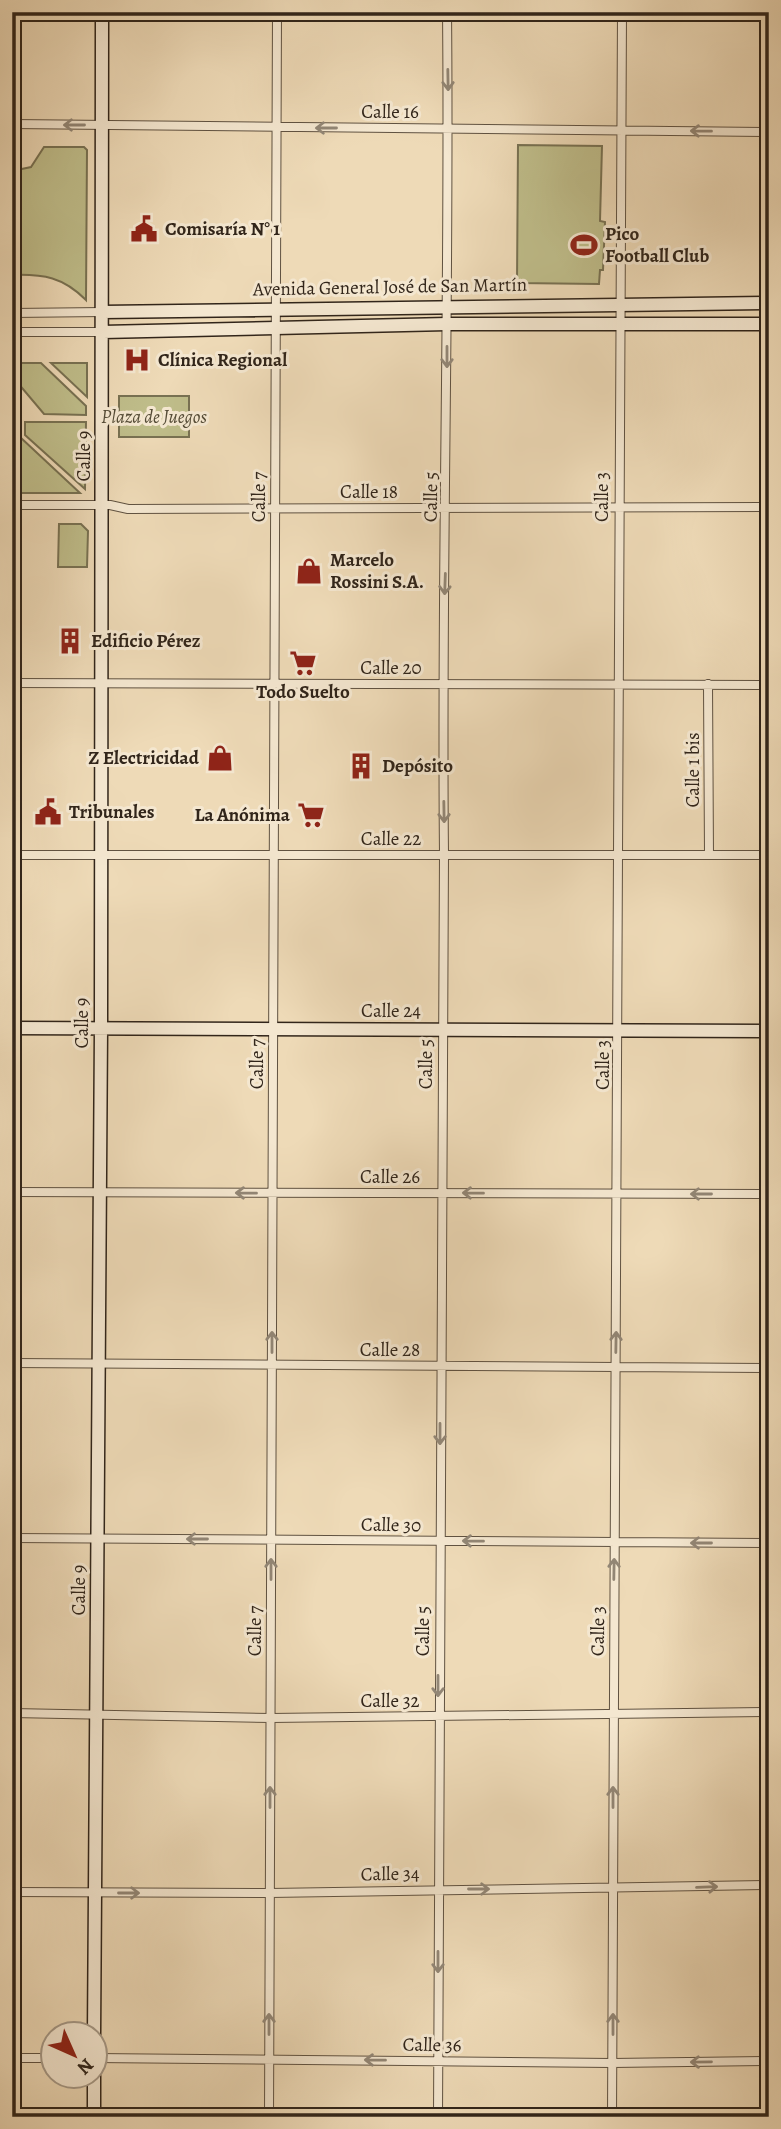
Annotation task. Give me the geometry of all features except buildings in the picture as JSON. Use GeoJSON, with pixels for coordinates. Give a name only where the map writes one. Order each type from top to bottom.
{"type":"FeatureCollection","features":[{"type":"Feature","properties":{"kind":"main road","name":"Calle 9"},"geometry":{"type":"LineString","coordinates":[[94,2021],[102,855],[102,12]]}},
{"type":"Feature","properties":{"kind":"main road","name":"Avenida General José de San Martín"},"geometry":{"type":"LineString","coordinates":[[103,312],[769,303]]}},
{"type":"Feature","properties":{"kind":"main road","name":"Avenida General José de San Martín"},"geometry":{"type":"LineString","coordinates":[[103,332],[447,324],[769,324]]}},
{"type":"Feature","properties":{"kind":"main road","name":"Calle 24"},"geometry":{"type":"LineString","coordinates":[[12,1028],[769,1031]]}},
{"type":"Feature","properties":{"kind":"main road"},"geometry":{"type":"LineString","coordinates":[[94,2090],[94,2117]]}},
{"type":"Feature","properties":{"kind":"street","name":"Calle 7"},"geometry":{"type":"LineString","coordinates":[[269,2117],[277,12]]}},
{"type":"Feature","properties":{"kind":"street","name":"Calle 5"},"geometry":{"type":"LineString","coordinates":[[438,2117],[444,855],[442,684],[447,508],[447,12]]}},
{"type":"Feature","properties":{"kind":"street","name":"Calle 3"},"geometry":{"type":"LineString","coordinates":[[612,2117],[615,1369],[619,1195],[616,684],[622,12]]}},
{"type":"Feature","properties":{"kind":"street","name":"Calle 16"},"geometry":{"type":"LineString","coordinates":[[12,124],[276,129],[448,127],[769,132]]}},
{"type":"Feature","properties":{"kind":"street","name":"Avenida General José de San Martín"},"geometry":{"type":"LineString","coordinates":[[12,313],[103,312]]}},
{"type":"Feature","properties":{"kind":"street","name":"Avenida General José de San Martín"},"geometry":{"type":"LineString","coordinates":[[12,332],[103,332]]}},
{"type":"Feature","properties":{"kind":"street","name":"Calle 18"},"geometry":{"type":"LineString","coordinates":[[12,505],[103,505],[128,509],[769,507]]}},
{"type":"Feature","properties":{"kind":"street","name":"Calle 20"},"geometry":{"type":"LineString","coordinates":[[12,682],[769,685]]}},
{"type":"Feature","properties":{"kind":"street","name":"Calle 1 bis"},"geometry":{"type":"LineString","coordinates":[[708,684],[709,855]]}},
{"type":"Feature","properties":{"kind":"street","name":"Calle 22"},"geometry":{"type":"LineString","coordinates":[[12,855],[769,855]]}},
{"type":"Feature","properties":{"kind":"street","name":"Calle 26"},"geometry":{"type":"LineString","coordinates":[[12,1192],[769,1194]]}},
{"type":"Feature","properties":{"kind":"street","name":"Calle 28"},"geometry":{"type":"LineString","coordinates":[[12,1363],[272,1367],[769,1368]]}},
{"type":"Feature","properties":{"kind":"street","name":"Calle 30"},"geometry":{"type":"LineString","coordinates":[[12,1538],[769,1543]]}},
{"type":"Feature","properties":{"kind":"street","name":"Calle 32"},"geometry":{"type":"LineString","coordinates":[[12,1713],[271,1718],[769,1712]]}},
{"type":"Feature","properties":{"kind":"street","name":"Calle 34"},"geometry":{"type":"LineString","coordinates":[[12,1892],[270,1893],[438,1888],[614,1889],[769,1885]]}},
{"type":"Feature","properties":{"kind":"street"},"geometry":{"type":"LineString","coordinates":[[12,2058],[38,2058]]}},
{"type":"Feature","properties":{"kind":"street","name":"Calle 36"},"geometry":{"type":"LineString","coordinates":[[108,2058],[612,2063],[769,2061]]}},
{"type":"Feature","properties":{"kind":"green space"},"geometry":{"type":"Polygon","coordinates":[[[518,145],[602,146],[600,221],[605,222],[603,270],[600,270],[599,284],[517,283],[518,145]]]}},
{"type":"Feature","properties":{"kind":"green space"},"geometry":{"type":"Polygon","coordinates":[[[44,147],[84,147],[87,150],[86,300],[69,286],[52,278],[12,275],[12,171],[31,167],[44,147]]]}},
{"type":"Feature","properties":{"kind":"green space"},"geometry":{"type":"Polygon","coordinates":[[[14,363],[41,363],[86,406],[86,415],[44,414],[17,382],[14,363]]]}},
{"type":"Feature","properties":{"kind":"green space"},"geometry":{"type":"Polygon","coordinates":[[[51,363],[87,363],[87,397],[51,363]]]}},
{"type":"Feature","properties":{"kind":"green space","name":"Plaza de Juegos"},"geometry":{"type":"Polygon","coordinates":[[[119,396],[189,396],[189,437],[119,437],[119,396]]]}},
{"type":"Feature","properties":{"kind":"green space"},"geometry":{"type":"Polygon","coordinates":[[[25,422],[86,422],[85,489],[25,435],[25,422]]]}},
{"type":"Feature","properties":{"kind":"green space"},"geometry":{"type":"Polygon","coordinates":[[[20,437],[80,493],[20,493],[20,437]]]}},
{"type":"Feature","properties":{"kind":"green space"},"geometry":{"type":"Polygon","coordinates":[[[59,524],[81,524],[88,531],[87,567],[58,567],[59,524]]]}},
{"type":"Feature","properties":{"kind":"place","name":"Comisaría N° 1"},"geometry":{"type":"Point","coordinates":[144,229]}},
{"type":"Feature","properties":{"kind":"place","name":"Pico Football Club"},"geometry":{"type":"Point","coordinates":[584,245]}},
{"type":"Feature","properties":{"kind":"place","name":"Clínica Regional"},"geometry":{"type":"Point","coordinates":[137,360]}},
{"type":"Feature","properties":{"kind":"place","name":"Marcelo Rossini S.A."},"geometry":{"type":"Point","coordinates":[309,571]}},
{"type":"Feature","properties":{"kind":"place","name":"Edificio Pérez"},"geometry":{"type":"Point","coordinates":[70,641]}},
{"type":"Feature","properties":{"kind":"place","name":"Todo Suelto"},"geometry":{"type":"Point","coordinates":[303,663]}},
{"type":"Feature","properties":{"kind":"place","name":"Z Electricidad"},"geometry":{"type":"Point","coordinates":[220,758]}},
{"type":"Feature","properties":{"kind":"place","name":"Depósito"},"geometry":{"type":"Point","coordinates":[361,766]}},
{"type":"Feature","properties":{"kind":"place","name":"Tribunales"},"geometry":{"type":"Point","coordinates":[48,812]}},
{"type":"Feature","properties":{"kind":"place","name":"La Anónima"},"geometry":{"type":"Point","coordinates":[311,815]}}]}
